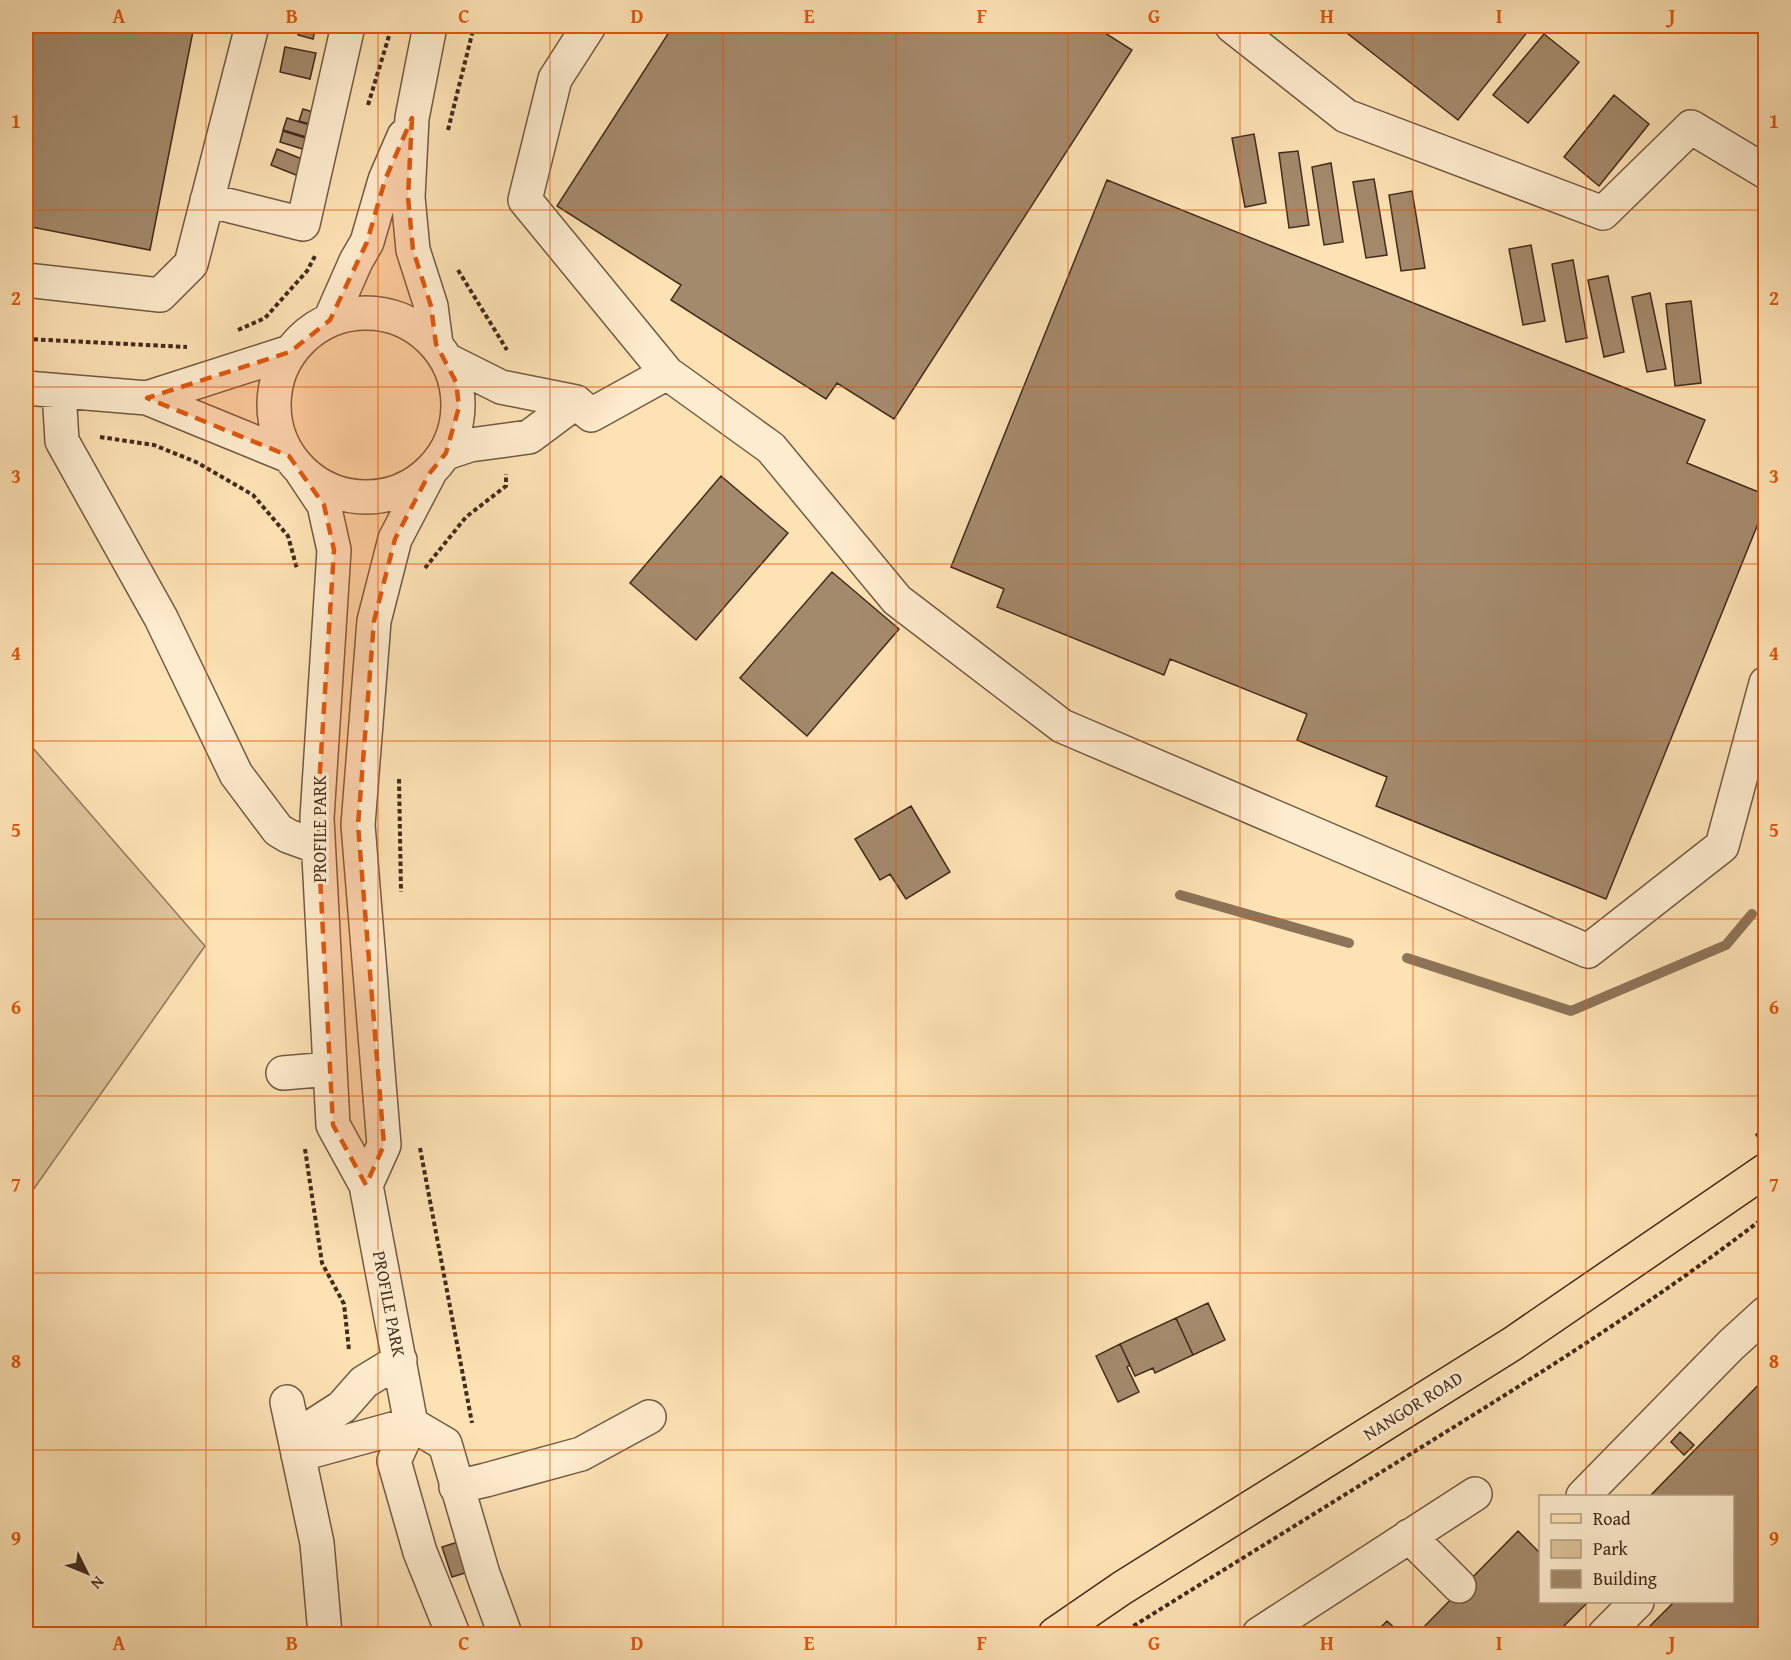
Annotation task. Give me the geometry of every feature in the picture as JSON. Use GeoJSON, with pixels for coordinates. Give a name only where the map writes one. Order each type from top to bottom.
{"type":"FeatureCollection","features":[{"type":"Feature","properties":{"kind":"main road","name":"NANGOR ROAD"},"geometry":{"type":"LineString","coordinates":[[1055,1635],[1131,1582],[1512,1344],[1766,1170]]}},
{"type":"Feature","properties":{"kind":"street"},"geometry":{"type":"LineString","coordinates":[[26,280],[160,295],[191,264],[252,26]]}},
{"type":"Feature","properties":{"kind":"street"},"geometry":{"type":"LineString","coordinates":[[207,200],[303,224],[348,26]]}},
{"type":"Feature","properties":{"kind":"street"},"geometry":{"type":"LineString","coordinates":[[366,1185],[384,1145],[358,825],[374,621],[395,539],[455,431],[459,407],[456,382],[441,352],[431,306],[413,250],[408,197],[412,118],[430,26]]}},
{"type":"Feature","properties":{"kind":"street"},"geometry":{"type":"LineString","coordinates":[[589,26],[555,79],[525,200],[667,373],[771,448],[897,600],[1062,726],[1588,951],[1722,846],[1766,683]]}},
{"type":"Feature","properties":{"kind":"street"},"geometry":{"type":"LineString","coordinates":[[1232,26],[1347,116],[1603,213],[1691,127],[1766,172]]}},
{"type":"Feature","properties":{"kind":"street"},"geometry":{"type":"LineString","coordinates":[[330,320],[367,242],[385,180],[412,118]]}},
{"type":"Feature","properties":{"kind":"street"},"geometry":{"type":"LineString","coordinates":[[295,464],[280,438],[274,409],[277,379],[290,352],[308,333],[330,320],[361,313],[392,316],[421,330],[441,352],[501,387],[576,402],[591,415],[667,373]]}},
{"type":"Feature","properties":{"kind":"street"},"geometry":{"type":"LineString","coordinates":[[147,398],[290,352]]}},
{"type":"Feature","properties":{"kind":"street"},"geometry":{"type":"LineString","coordinates":[[26,388],[147,398],[295,464],[325,488],[351,497],[379,498],[406,489],[437,463],[470,445],[529,437],[576,402]]}},
{"type":"Feature","properties":{"kind":"street"},"geometry":{"type":"LineString","coordinates":[[59,391],[62,441],[160,618],[236,774],[278,830],[318,847]]}},
{"type":"Feature","properties":{"kind":"street","name":"PROFILE PARK"},"geometry":{"type":"LineString","coordinates":[[295,464],[324,505],[334,550],[317,818],[333,1125],[366,1185],[411,1424]]}},
{"type":"Feature","properties":{"kind":"street"},"geometry":{"type":"LineString","coordinates":[[283,1073],[330,1069]]}},
{"type":"Feature","properties":{"kind":"street"},"geometry":{"type":"LineString","coordinates":[[1585,1495],[1731,1345],[1766,1313]]}},
{"type":"Feature","properties":{"kind":"street"},"geometry":{"type":"LineString","coordinates":[[293,1429],[311,1426],[342,1407],[364,1382],[400,1360]]}},
{"type":"Feature","properties":{"kind":"street"},"geometry":{"type":"LineString","coordinates":[[456,1487],[581,1454],[649,1417]]}},
{"type":"Feature","properties":{"kind":"street"},"geometry":{"type":"LineString","coordinates":[[293,1429],[411,1424],[445,1444],[483,1574],[505,1635]]}},
{"type":"Feature","properties":{"kind":"street"},"geometry":{"type":"LineString","coordinates":[[411,1424],[394,1461],[420,1552],[453,1635]]}},
{"type":"Feature","properties":{"kind":"street"},"geometry":{"type":"LineString","coordinates":[[293,1429],[317,1543],[325,1635]]}},
{"type":"Feature","properties":{"kind":"street"},"geometry":{"type":"LineString","coordinates":[[1261,1634],[1474,1494]]}},
{"type":"Feature","properties":{"kind":"street"},"geometry":{"type":"LineString","coordinates":[[1409,1536],[1459,1586]]}},
{"type":"Feature","properties":{"kind":"street"},"geometry":{"type":"LineString","coordinates":[[1605,1635],[1636,1603]]}},
{"type":"Feature","properties":{"kind":"path"},"geometry":{"type":"LineString","coordinates":[[446,139],[474,26]]}},
{"type":"Feature","properties":{"kind":"path"},"geometry":{"type":"LineString","coordinates":[[455,265],[507,350]]}},
{"type":"Feature","properties":{"kind":"path"},"geometry":{"type":"LineString","coordinates":[[422,576],[425,566],[466,517],[506,486]]}},
{"type":"Feature","properties":{"kind":"path"},"geometry":{"type":"LineString","coordinates":[[399,774],[401,901]]}},
{"type":"Feature","properties":{"kind":"path"},"geometry":{"type":"LineString","coordinates":[[419,1137],[474,1430]]}},
{"type":"Feature","properties":{"kind":"path"},"geometry":{"type":"LineString","coordinates":[[1119,1635],[1512,1391],[1625,1318],[1766,1216]]}},
{"type":"Feature","properties":{"kind":"highlighted area"},"geometry":{"type":"Polygon","coordinates":[[[412,118],[408,197],[413,250],[431,306],[436,344],[456,382],[459,407],[446,453],[429,474],[395,539],[374,621],[358,825],[384,1145],[366,1185],[333,1125],[317,818],[334,550],[324,505],[289,456],[147,398],[290,352],[330,320],[367,242],[385,180],[412,118]]]}},
{"type":"Feature","properties":{"kind":"green space"},"geometry":{"type":"Polygon","coordinates":[[[26,740],[205,946],[26,1200],[26,740]]]}},
{"type":"Feature","properties":{"kind":"building"},"geometry":{"type":"Polygon","coordinates":[[[26,26],[194,26],[150,250],[26,226],[26,26]]]}},
{"type":"Feature","properties":{"kind":"building"},"geometry":{"type":"Polygon","coordinates":[[[301,26],[316,26],[313,39],[298,35],[301,26]]]}},
{"type":"Feature","properties":{"kind":"building"},"geometry":{"type":"Polygon","coordinates":[[[673,26],[1094,26],[1132,50],[894,419],[837,383],[826,399],[671,300],[681,285],[557,206],[673,26]]]}},
{"type":"Feature","properties":{"kind":"building"},"geometry":{"type":"Polygon","coordinates":[[[1105,26],[1126,26],[1126,32],[1105,30],[1105,26]]]}},
{"type":"Feature","properties":{"kind":"building"},"geometry":{"type":"Polygon","coordinates":[[[1338,26],[1532,26],[1458,120],[1338,26]]]}},
{"type":"Feature","properties":{"kind":"building"},"geometry":{"type":"Polygon","coordinates":[[[1544,34],[1579,62],[1528,123],[1493,95],[1544,34]]]}},
{"type":"Feature","properties":{"kind":"building"},"geometry":{"type":"Polygon","coordinates":[[[285,47],[316,53],[310,79],[280,72],[285,47]]]}},
{"type":"Feature","properties":{"kind":"building"},"geometry":{"type":"Polygon","coordinates":[[[1614,95],[1649,124],[1599,186],[1564,157],[1614,95]]]}},
{"type":"Feature","properties":{"kind":"building"},"geometry":{"type":"Polygon","coordinates":[[[303,109],[320,114],[316,126],[299,121],[303,109]]]}},
{"type":"Feature","properties":{"kind":"building"},"geometry":{"type":"Polygon","coordinates":[[[287,118],[316,127],[313,139],[283,130],[287,118]]]}},
{"type":"Feature","properties":{"kind":"building"},"geometry":{"type":"Polygon","coordinates":[[[283,131],[312,140],[309,151],[280,142],[283,131]]]}},
{"type":"Feature","properties":{"kind":"building"},"geometry":{"type":"Polygon","coordinates":[[[1254,134],[1266,203],[1245,207],[1232,138],[1254,134]]]}},
{"type":"Feature","properties":{"kind":"building"},"geometry":{"type":"Polygon","coordinates":[[[277,149],[307,161],[301,177],[271,165],[277,149]]]}},
{"type":"Feature","properties":{"kind":"building"},"geometry":{"type":"Polygon","coordinates":[[[1298,151],[1309,225],[1289,228],[1279,153],[1298,151]]]}},
{"type":"Feature","properties":{"kind":"building"},"geometry":{"type":"Polygon","coordinates":[[[1331,163],[1343,242],[1324,245],[1312,167],[1331,163]]]}},
{"type":"Feature","properties":{"kind":"building"},"geometry":{"type":"Polygon","coordinates":[[[1374,179],[1387,255],[1366,258],[1353,182],[1374,179]]]}},
{"type":"Feature","properties":{"kind":"building"},"geometry":{"type":"Polygon","coordinates":[[[1107,180],[1705,420],[1687,463],[1766,495],[1766,504],[1606,899],[1376,806],[1387,777],[1297,740],[1307,714],[1170,659],[1164,675],[997,607],[1004,589],[951,567],[1107,180]]]}},
{"type":"Feature","properties":{"kind":"building"},"geometry":{"type":"Polygon","coordinates":[[[1412,191],[1425,268],[1401,271],[1389,195],[1412,191]]]}},
{"type":"Feature","properties":{"kind":"building"},"geometry":{"type":"Polygon","coordinates":[[[1531,245],[1545,321],[1523,325],[1509,249],[1531,245]]]}},
{"type":"Feature","properties":{"kind":"building"},"geometry":{"type":"Polygon","coordinates":[[[1573,260],[1587,338],[1566,342],[1552,264],[1573,260]]]}},
{"type":"Feature","properties":{"kind":"building"},"geometry":{"type":"Polygon","coordinates":[[[1608,276],[1624,352],[1604,357],[1588,280],[1608,276]]]}},
{"type":"Feature","properties":{"kind":"building"},"geometry":{"type":"Polygon","coordinates":[[[1650,293],[1666,369],[1647,372],[1632,297],[1650,293]]]}},
{"type":"Feature","properties":{"kind":"building"},"geometry":{"type":"Polygon","coordinates":[[[1691,301],[1701,383],[1675,386],[1666,304],[1691,301]]]}},
{"type":"Feature","properties":{"kind":"building"},"geometry":{"type":"Polygon","coordinates":[[[721,476],[788,533],[696,640],[630,583],[721,476]]]}},
{"type":"Feature","properties":{"kind":"building"},"geometry":{"type":"Polygon","coordinates":[[[832,572],[899,629],[807,736],[740,678],[832,572]]]}},
{"type":"Feature","properties":{"kind":"building"},"geometry":{"type":"Polygon","coordinates":[[[911,806],[950,872],[906,899],[890,874],[880,880],[855,839],[911,806]]]}},
{"type":"Feature","properties":{"kind":"building"},"geometry":{"type":"Polygon","coordinates":[[[1208,1303],[1225,1340],[1193,1355],[1176,1318],[1208,1303]]]}},
{"type":"Feature","properties":{"kind":"building"},"geometry":{"type":"Polygon","coordinates":[[[1176,1318],[1193,1355],[1155,1373],[1153,1368],[1135,1376],[1120,1344],[1176,1318]]]}},
{"type":"Feature","properties":{"kind":"building"},"geometry":{"type":"Polygon","coordinates":[[[1120,1344],[1130,1365],[1127,1367],[1139,1392],[1118,1402],[1096,1356],[1120,1344]]]}},
{"type":"Feature","properties":{"kind":"building"},"geometry":{"type":"Polygon","coordinates":[[[1765,1378],[1766,1634],[1642,1634],[1673,1603],[1734,1603],[1734,1495],[1651,1495],[1765,1378]]]}},
{"type":"Feature","properties":{"kind":"building"},"geometry":{"type":"Polygon","coordinates":[[[1680,1432],[1694,1445],[1684,1455],[1671,1442],[1680,1432]]]}},
{"type":"Feature","properties":{"kind":"building"},"geometry":{"type":"Polygon","coordinates":[[[1518,1531],[1539,1552],[1539,1603],[1587,1603],[1556,1634],[1417,1634],[1518,1531]]]}},
{"type":"Feature","properties":{"kind":"building"},"geometry":{"type":"Polygon","coordinates":[[[458,1542],[468,1572],[452,1577],[442,1547],[458,1542]]]}},
{"type":"Feature","properties":{"kind":"building"},"geometry":{"type":"Polygon","coordinates":[[[1387,1621],[1401,1634],[1374,1634],[1387,1621]]]}},
{"type":"Feature","properties":{"kind":"waterway"},"geometry":{"type":"LineString","coordinates":[[1180,895],[1349,943]]}},
{"type":"Feature","properties":{"kind":"waterway"},"geometry":{"type":"LineString","coordinates":[[1407,958],[1571,1011],[1726,945],[1752,914]]}}]}
